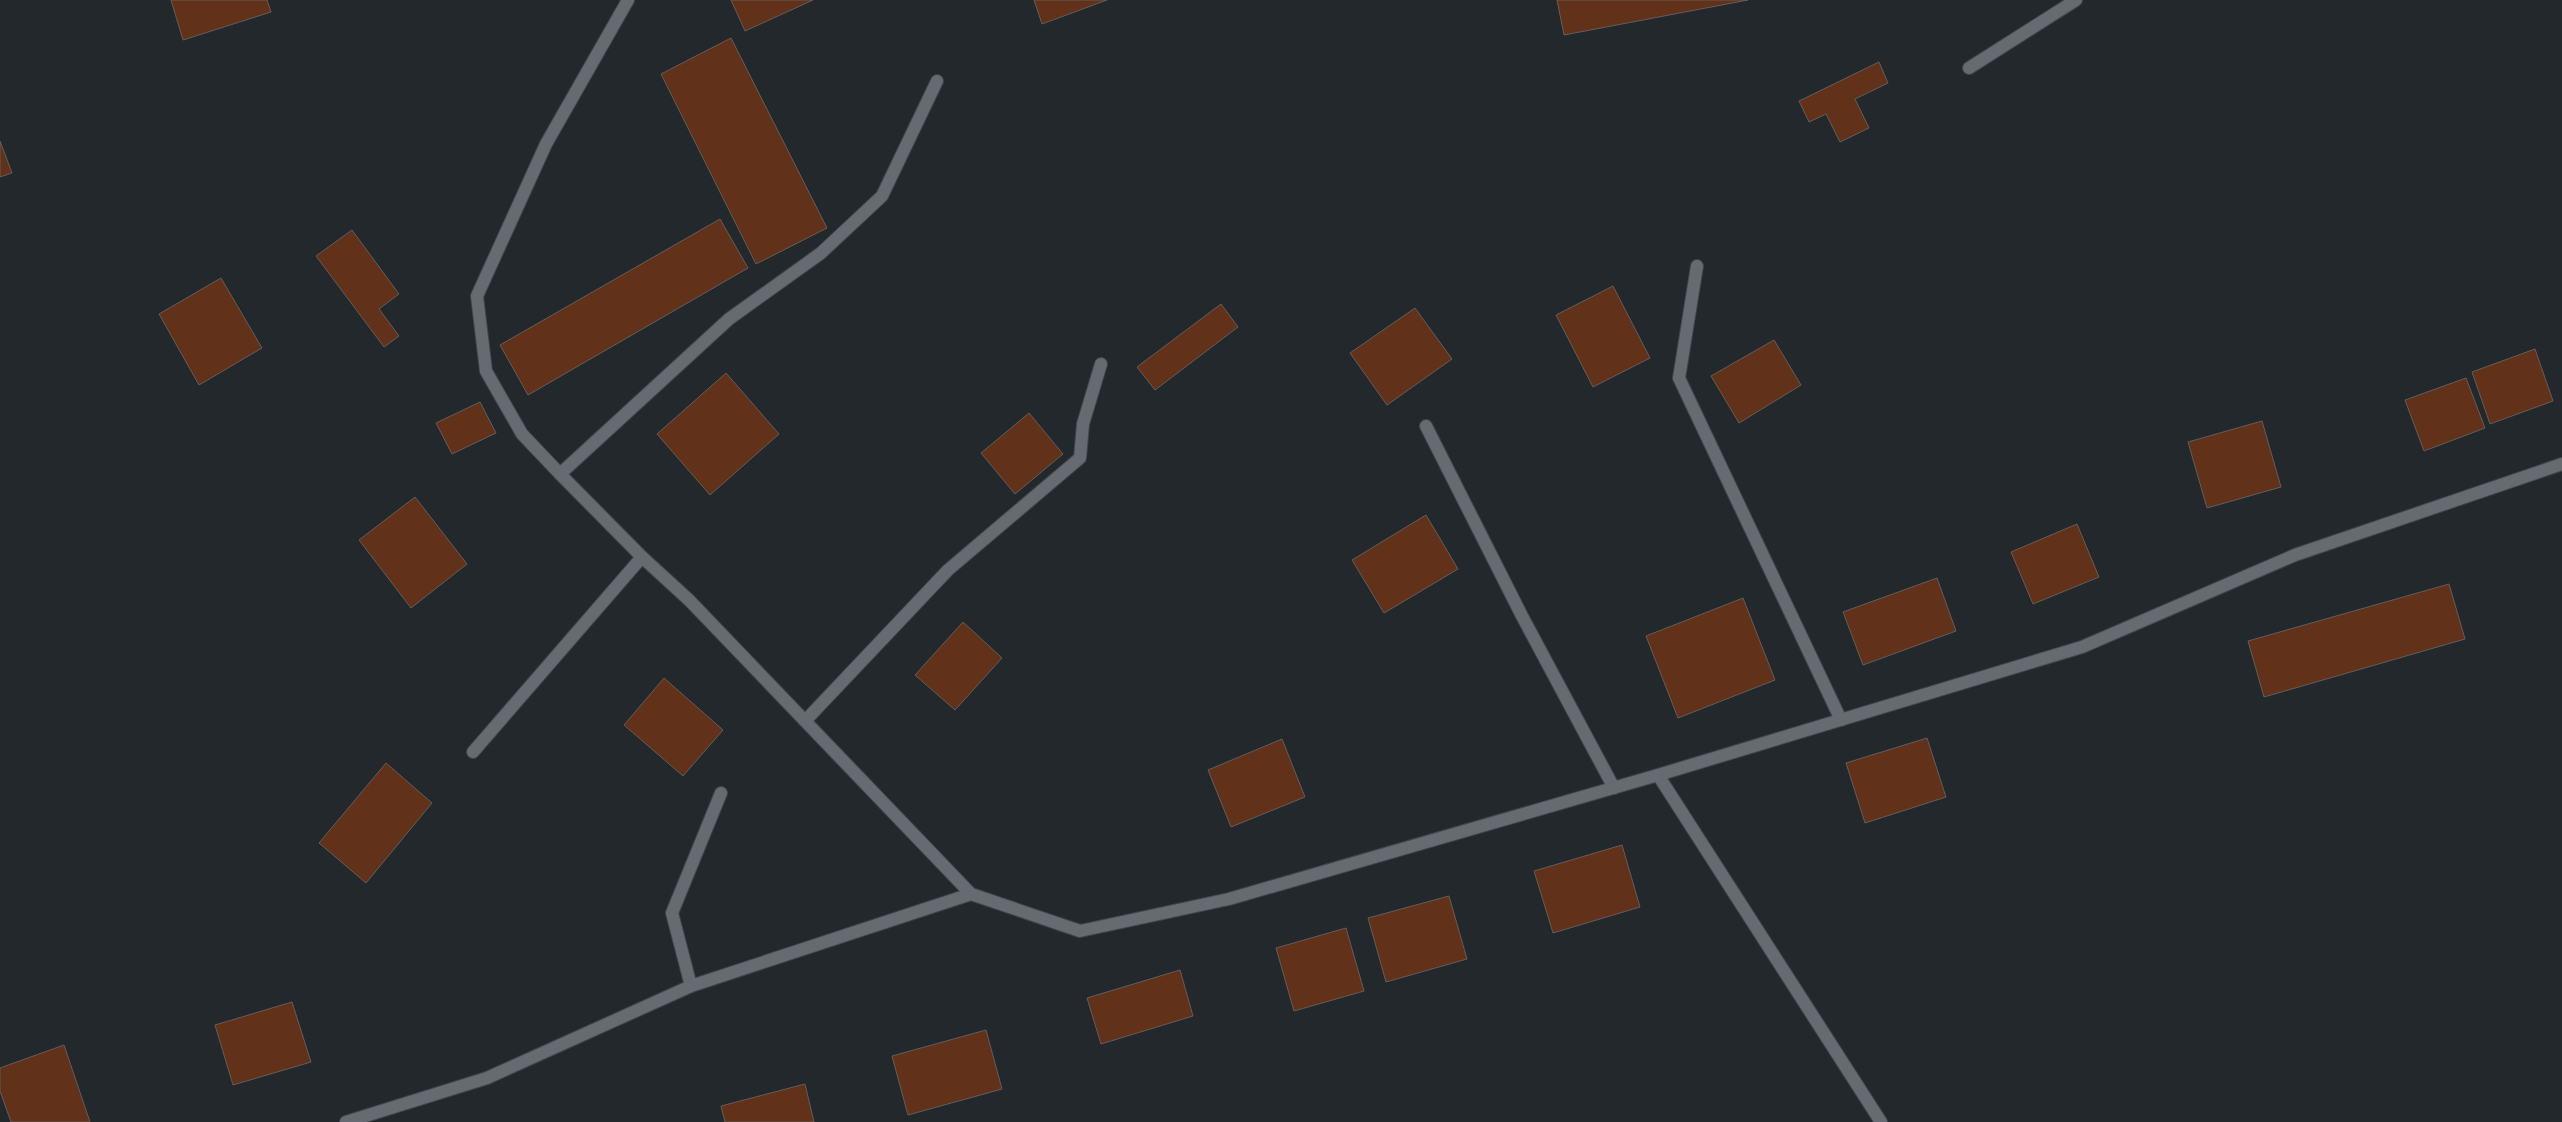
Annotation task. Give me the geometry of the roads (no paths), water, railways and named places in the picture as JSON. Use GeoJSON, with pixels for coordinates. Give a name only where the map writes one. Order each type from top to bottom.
{"type":"FeatureCollection","features":[{"type":"Feature","properties":{"kind":"street"},"geometry":{"type":"LineString","coordinates":[[628,0],[546,144],[477,296],[486,371],[522,434],[642,558],[689,600],[971,894],[1080,931],[1229,899],[1614,788],[2082,647],[2295,555],[2562,464]]}},
{"type":"Feature","properties":{"kind":"street"},"geometry":{"type":"LineString","coordinates":[[1969,68],[2076,0]]}},
{"type":"Feature","properties":{"kind":"street"},"geometry":{"type":"LineString","coordinates":[[560,474],[729,319],[821,254],[882,196],[937,81]]}},
{"type":"Feature","properties":{"kind":"street"},"geometry":{"type":"LineString","coordinates":[[1697,266],[1679,378],[1841,720]]}},
{"type":"Feature","properties":{"kind":"street"},"geometry":{"type":"LineString","coordinates":[[805,721],[948,570],[1080,458],[1083,424],[1101,364]]}},
{"type":"Feature","properties":{"kind":"street"},"geometry":{"type":"LineString","coordinates":[[1426,426],[1522,616],[1614,788]]}},
{"type":"Feature","properties":{"kind":"street"},"geometry":{"type":"LineString","coordinates":[[473,752],[642,558]]}},
{"type":"Feature","properties":{"kind":"street"},"geometry":{"type":"LineString","coordinates":[[1658,775],[1881,1122]]}},
{"type":"Feature","properties":{"kind":"street"},"geometry":{"type":"LineString","coordinates":[[691,986],[672,913],[721,793]]}},
{"type":"Feature","properties":{"kind":"street"},"geometry":{"type":"LineString","coordinates":[[346,1122],[487,1078],[691,986],[971,894]]}}]}
